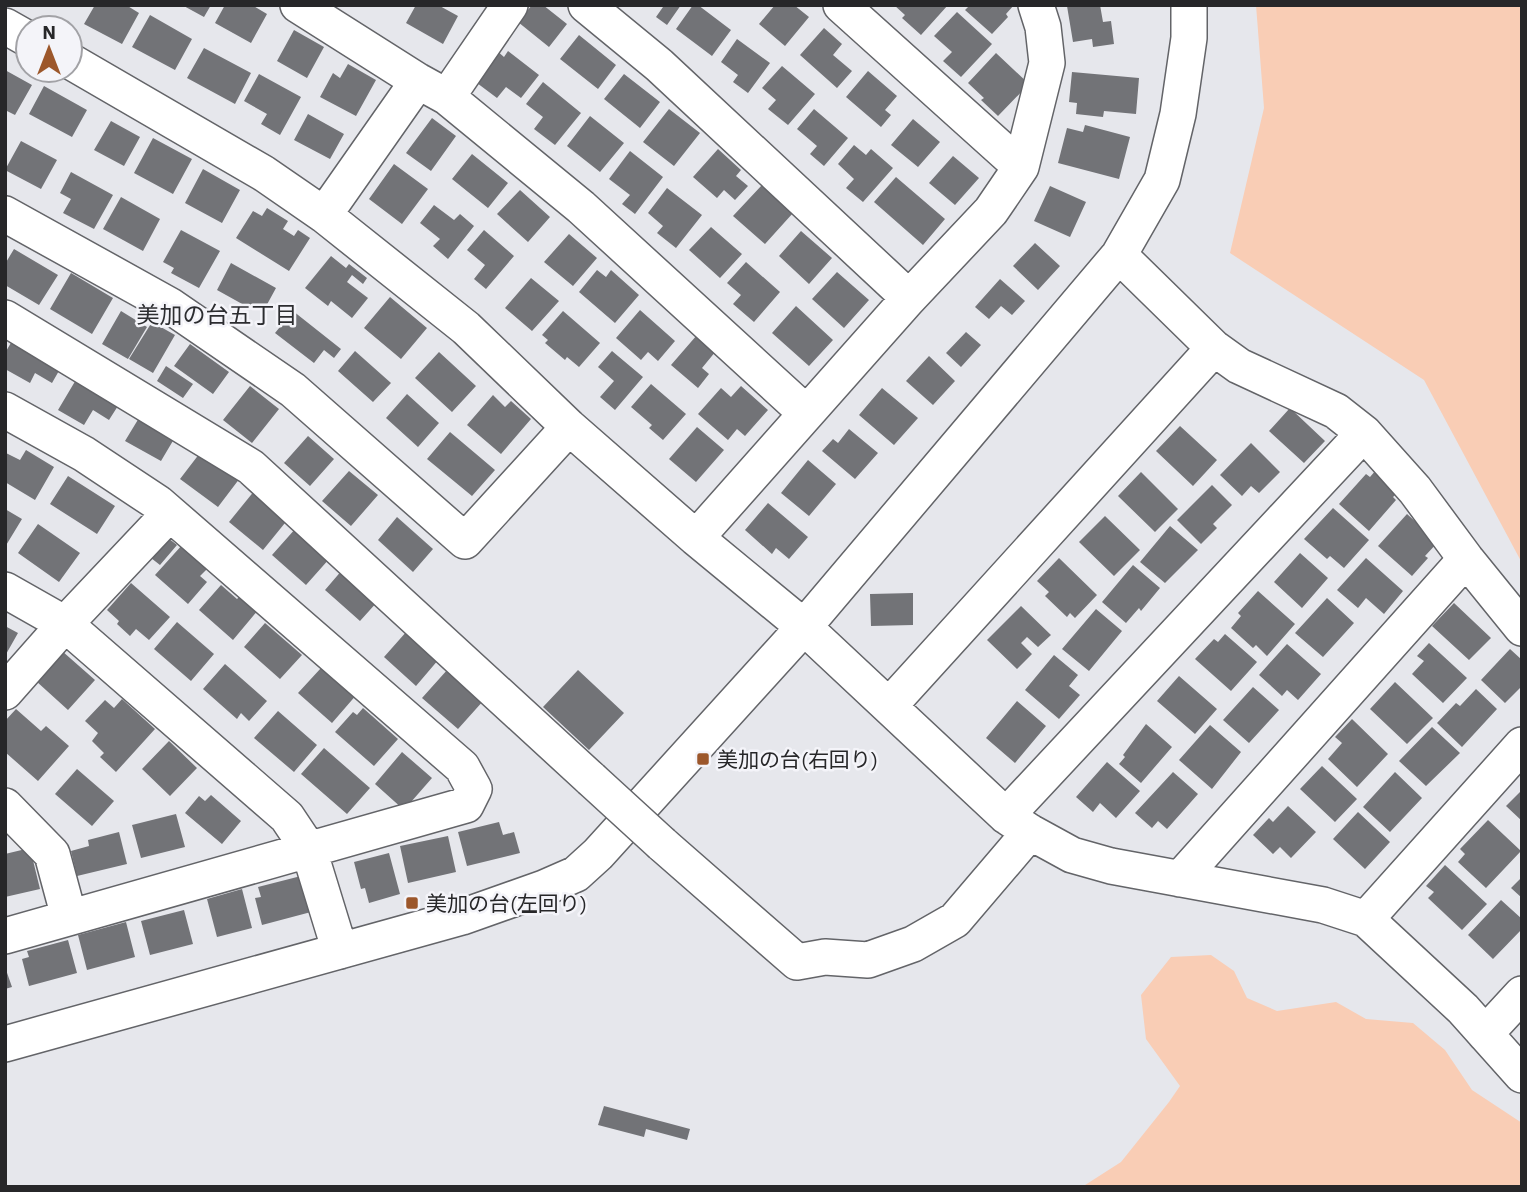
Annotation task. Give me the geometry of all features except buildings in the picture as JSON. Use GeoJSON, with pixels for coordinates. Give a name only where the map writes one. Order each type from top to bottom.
{"type":"FeatureCollection","features":[{"type":"Feature","properties":{"kind":"street"},"geometry":{"type":"LineString","coordinates":[[298,5],[432,89],[581,207],[806,413]]}},
{"type":"Feature","properties":{"kind":"street"},"geometry":{"type":"LineString","coordinates":[[324,215],[432,89],[510,5]]}},
{"type":"Feature","properties":{"kind":"street"},"geometry":{"type":"LineString","coordinates":[[586,5],[659,65],[909,298]]}},
{"type":"Feature","properties":{"kind":"street"},"geometry":{"type":"LineString","coordinates":[[841,5],[1021,167]]}},
{"type":"Feature","properties":{"kind":"street"},"geometry":{"type":"LineString","coordinates":[[696,538],[909,298],[991,211],[1021,167],[1048,63],[1043,27],[1036,5]]}},
{"type":"Feature","properties":{"kind":"street"},"geometry":{"type":"LineString","coordinates":[[5,1044],[462,917],[576,874],[804,627],[1119,255],[1162,180],[1178,114],[1189,38],[1189,5]]}},
{"type":"Feature","properties":{"kind":"street"},"geometry":{"type":"LineString","coordinates":[[84,69],[263,173],[324,215],[466,328],[569,426],[696,538],[804,627],[1018,824],[1072,855],[1111,866],[1323,905],[1366,919],[1463,1009],[1522,1075]]}},
{"type":"Feature","properties":{"kind":"street"},"geometry":{"type":"LineString","coordinates":[[5,214],[169,305],[293,390],[465,541],[569,426]]}},
{"type":"Feature","properties":{"kind":"street"},"geometry":{"type":"LineString","coordinates":[[1119,255],[1214,348],[1238,366],[1336,411],[1364,433],[1415,490],[1522,628]]}},
{"type":"Feature","properties":{"kind":"street"},"geometry":{"type":"LineString","coordinates":[[5,318],[251,467],[662,844],[797,962],[825,957],[868,960],[913,944],[955,919],[1018,824],[1364,433]]}},
{"type":"Feature","properties":{"kind":"street"},"geometry":{"type":"LineString","coordinates":[[890,706],[1214,348]]}},
{"type":"Feature","properties":{"kind":"street"},"geometry":{"type":"LineString","coordinates":[[5,410],[84,454],[158,503],[462,767],[474,789],[466,806],[5,936]]}},
{"type":"Feature","properties":{"kind":"street"},"geometry":{"type":"LineString","coordinates":[[5,692],[169,514]]}},
{"type":"Feature","properties":{"kind":"street"},"geometry":{"type":"LineString","coordinates":[[1180,879],[1466,559]]}},
{"type":"Feature","properties":{"kind":"street"},"geometry":{"type":"LineString","coordinates":[[5,590],[65,625],[287,817],[309,850],[340,951]]}},
{"type":"Feature","properties":{"kind":"street"},"geometry":{"type":"LineString","coordinates":[[1366,919],[1522,745]]}},
{"type":"Feature","properties":{"kind":"street"},"geometry":{"type":"LineString","coordinates":[[5,806],[52,853],[69,917]]}},
{"type":"Feature","properties":{"kind":"street"},"geometry":{"type":"LineString","coordinates":[[1485,1034],[1522,994]]}},
{"type":"Feature","properties":{"kind":"shaded area"},"geometry":{"type":"Polygon","coordinates":[[[1256,5],[1522,5],[1522,563],[1424,380],[1230,253],[1264,108],[1256,5]]]}},
{"type":"Feature","properties":{"kind":"shaded area"},"geometry":{"type":"Polygon","coordinates":[[[1211,955],[1234,971],[1247,998],[1277,1011],[1336,1002],[1366,1019],[1413,1023],[1445,1050],[1472,1090],[1522,1123],[1522,1187],[1082,1187],[1121,1162],[1180,1086],[1146,1039],[1141,995],[1171,957],[1211,955]]]}},
{"type":"Feature","properties":{"kind":"place","name":"美加の台(右回り)"},"geometry":{"type":"Point","coordinates":[703,759]}},
{"type":"Feature","properties":{"kind":"place","name":"美加の台(左回り)"},"geometry":{"type":"Point","coordinates":[412,903]}},
{"type":"Feature","properties":{"kind":"district","name":"美加の台五丁目"},"geometry":{"type":"Point","coordinates":[217,314]}}]}
